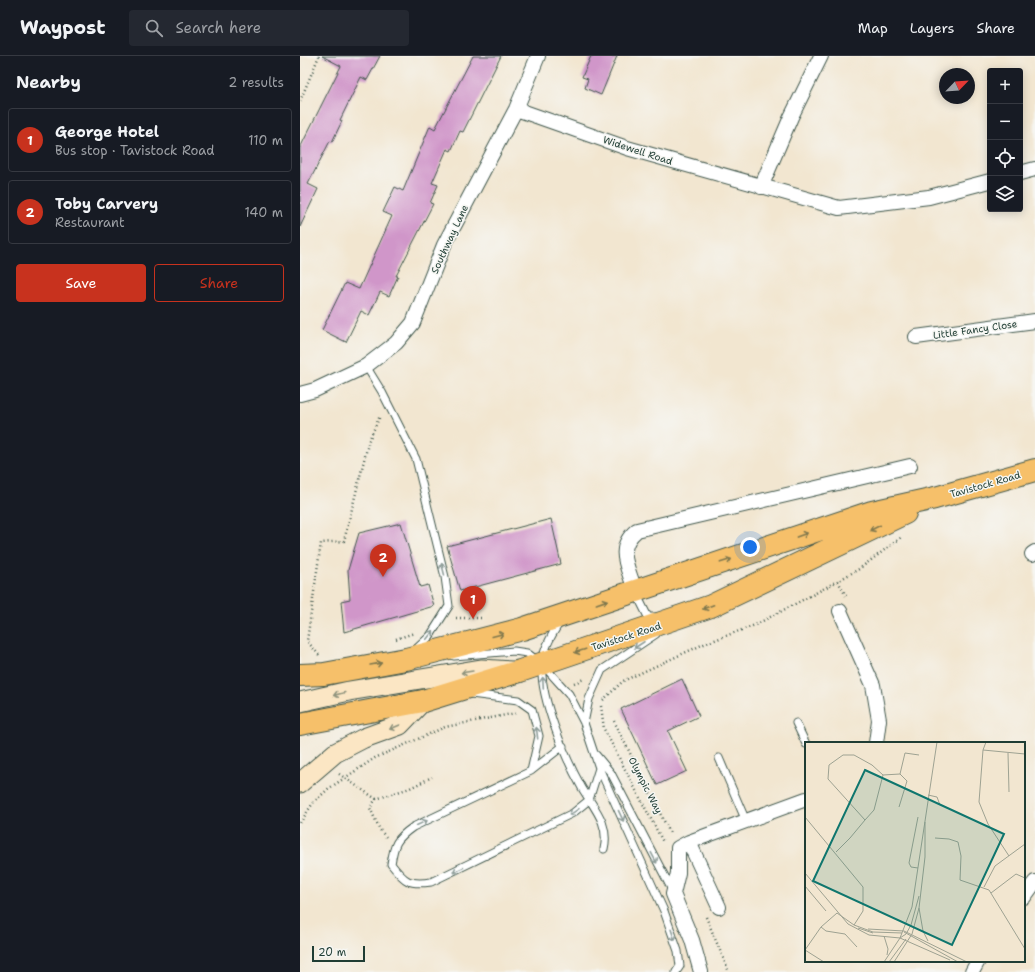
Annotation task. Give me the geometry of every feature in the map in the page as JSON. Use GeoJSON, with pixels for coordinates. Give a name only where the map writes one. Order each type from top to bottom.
{"type":"FeatureCollection","features":[{"type":"Feature","properties":{"kind":"highway","name":"Tavistock Road"},"geometry":{"type":"LineString","coordinates":[[300,675],[324,674],[406,659],[522,629],[865,514],[935,498],[1035,470]]}},
{"type":"Feature","properties":{"kind":"highway","name":"Tavistock Road"},"geometry":{"type":"LineString","coordinates":[[300,724],[423,701],[542,664],[684,617],[712,606],[856,538],[935,498]]}},
{"type":"Feature","properties":{"kind":"street","name":"Southway Lane"},"geometry":{"type":"LineString","coordinates":[[300,394],[315,390],[366,366],[396,343],[413,323],[444,245],[516,109],[538,56]]}},
{"type":"Feature","properties":{"kind":"street"},"geometry":{"type":"LineString","coordinates":[[761,187],[791,117],[822,56]]}},
{"type":"Feature","properties":{"kind":"street","name":"Widewell Road"},"geometry":{"type":"LineString","coordinates":[[516,109],[627,148],[839,208],[929,198],[987,182]]}},
{"type":"Feature","properties":{"kind":"street"},"geometry":{"type":"LineString","coordinates":[[1023,172],[1035,169]]}},
{"type":"Feature","properties":{"kind":"street","name":"Little Fancy Close"},"geometry":{"type":"LineString","coordinates":[[916,337],[1035,321]]}},
{"type":"Feature","properties":{"kind":"street"},"geometry":{"type":"LineString","coordinates":[[636,591],[623,555],[630,536],[638,530],[910,466]]}},
{"type":"Feature","properties":{"kind":"street"},"geometry":{"type":"LineString","coordinates":[[840,611],[873,685],[879,720],[876,742]]}},
{"type":"Feature","properties":{"kind":"street"},"geometry":{"type":"LineString","coordinates":[[300,702],[349,691],[481,669],[520,671]]}},
{"type":"Feature","properties":{"kind":"street"},"geometry":{"type":"LineString","coordinates":[[300,783],[335,753],[364,738],[400,725],[423,701]]}},
{"type":"Feature","properties":{"kind":"street"},"geometry":{"type":"LineString","coordinates":[[677,846],[805,798]]}},
{"type":"Feature","properties":{"kind":"street"},"geometry":{"type":"LineString","coordinates":[[677,846],[678,873],[673,894],[692,940],[701,972]]}},
{"type":"Feature","properties":{"kind":"street"},"geometry":{"type":"LineString","coordinates":[[677,846],[719,906]]}},
{"type":"Feature","properties":{"kind":"street"},"geometry":{"type":"LineString","coordinates":[[1025,896],[1035,882]]}},
{"type":"Feature","properties":{"kind":"street"},"geometry":{"type":"LineString","coordinates":[[972,972],[977,962]]}},
{"type":"Feature","properties":{"kind":"lane"},"geometry":{"type":"LineString","coordinates":[[366,366],[387,401],[416,459],[445,577],[449,606],[430,636],[406,659]]}},
{"type":"Feature","properties":{"kind":"lane"},"geometry":{"type":"LineString","coordinates":[[636,591],[648,617],[684,617]]}},
{"type":"Feature","properties":{"kind":"lane"},"geometry":{"type":"LineString","coordinates":[[565,615],[551,636],[542,664],[544,692],[568,761],[589,800],[604,823],[607,838],[604,849]]}},
{"type":"Feature","properties":{"kind":"lane"},"geometry":{"type":"LineString","coordinates":[[584,723],[589,699],[602,670],[684,617]]}},
{"type":"Feature","properties":{"kind":"lane"},"geometry":{"type":"LineString","coordinates":[[406,659],[514,651],[527,653],[542,664],[569,694],[584,723],[599,768],[664,911],[678,951],[680,966],[676,972]]}},
{"type":"Feature","properties":{"kind":"lane"},"geometry":{"type":"LineString","coordinates":[[449,693],[518,700],[532,710],[539,736],[531,771]]}},
{"type":"Feature","properties":{"kind":"lane"},"geometry":{"type":"LineString","coordinates":[[796,723],[805,742]]}},
{"type":"Feature","properties":{"kind":"lane"},"geometry":{"type":"LineString","coordinates":[[563,746],[531,771],[413,827],[399,837],[394,848],[391,864],[401,877],[415,884],[432,882],[574,813],[589,800],[599,768]]}},
{"type":"Feature","properties":{"kind":"lane"},"geometry":{"type":"LineString","coordinates":[[593,752],[611,773],[673,894]]}},
{"type":"Feature","properties":{"kind":"lane"},"geometry":{"type":"LineString","coordinates":[[719,758],[746,821]]}},
{"type":"Feature","properties":{"kind":"path"},"geometry":{"type":"LineString","coordinates":[[300,101],[319,56]]}},
{"type":"Feature","properties":{"kind":"path"},"geometry":{"type":"LineString","coordinates":[[322,658],[307,641],[321,543],[344,541],[369,440],[387,401]]}},
{"type":"Feature","properties":{"kind":"path"},"geometry":{"type":"LineString","coordinates":[[677,846],[604,729],[601,702],[623,681],[704,644],[755,625],[859,569],[900,540]]}},
{"type":"Feature","properties":{"kind":"path"},"geometry":{"type":"LineString","coordinates":[[300,822],[313,803],[328,789],[375,758],[445,726],[532,710]]}},
{"type":"Feature","properties":{"kind":"path","name":"Olympic Way"},"geometry":{"type":"LineString","coordinates":[[614,722],[677,846]]}},
{"type":"Feature","properties":{"kind":"path"},"geometry":{"type":"LineString","coordinates":[[394,848],[380,830],[370,808],[376,799],[410,788],[432,777]]}},
{"type":"Feature","properties":{"kind":"path"},"geometry":{"type":"LineString","coordinates":[[345,778],[376,799]]}},
{"type":"Feature","properties":{"kind":"path"},"geometry":{"type":"LineString","coordinates":[[703,911],[728,972]]}},
{"type":"Feature","properties":{"kind":"building"},"geometry":{"type":"Polygon","coordinates":[[[322,56],[380,56],[367,80],[361,77],[340,120],[342,121],[332,142],[330,141],[308,184],[318,189],[300,227],[300,148],[341,66],[322,56]]]}},
{"type":"Feature","properties":{"kind":"building"},"geometry":{"type":"Polygon","coordinates":[[[473,56],[501,56],[463,132],[460,131],[451,151],[447,149],[432,183],[438,185],[430,203],[433,204],[396,276],[398,276],[389,296],[380,292],[369,315],[361,311],[346,342],[322,330],[345,283],[359,289],[392,216],[383,212],[395,187],[403,191],[430,126],[435,129],[473,56]]]}},
{"type":"Feature","properties":{"kind":"building"},"geometry":{"type":"Polygon","coordinates":[[[591,56],[617,56],[601,95],[585,88],[588,79],[582,77],[591,56]]]}},
{"type":"Feature","properties":{"kind":"building"},"geometry":{"type":"Polygon","coordinates":[[[551,519],[561,564],[460,591],[447,546],[551,519]]]}},
{"type":"Feature","properties":{"kind":"building"},"geometry":{"type":"Polygon","coordinates":[[[401,523],[420,587],[428,585],[434,606],[344,632],[341,601],[350,599],[348,570],[359,533],[401,523]]]}},
{"type":"Feature","properties":{"kind":"building"},"geometry":{"type":"Polygon","coordinates":[[[682,679],[699,716],[668,731],[687,771],[657,785],[621,709],[682,679]]]}},
{"type":"Feature","properties":{"kind":"place","name":"Toby Carvery"},"geometry":{"type":"Point","coordinates":[383,577]}},
{"type":"Feature","properties":{"kind":"place","name":"George Hotel"},"geometry":{"type":"Point","coordinates":[473,619]}}]}
